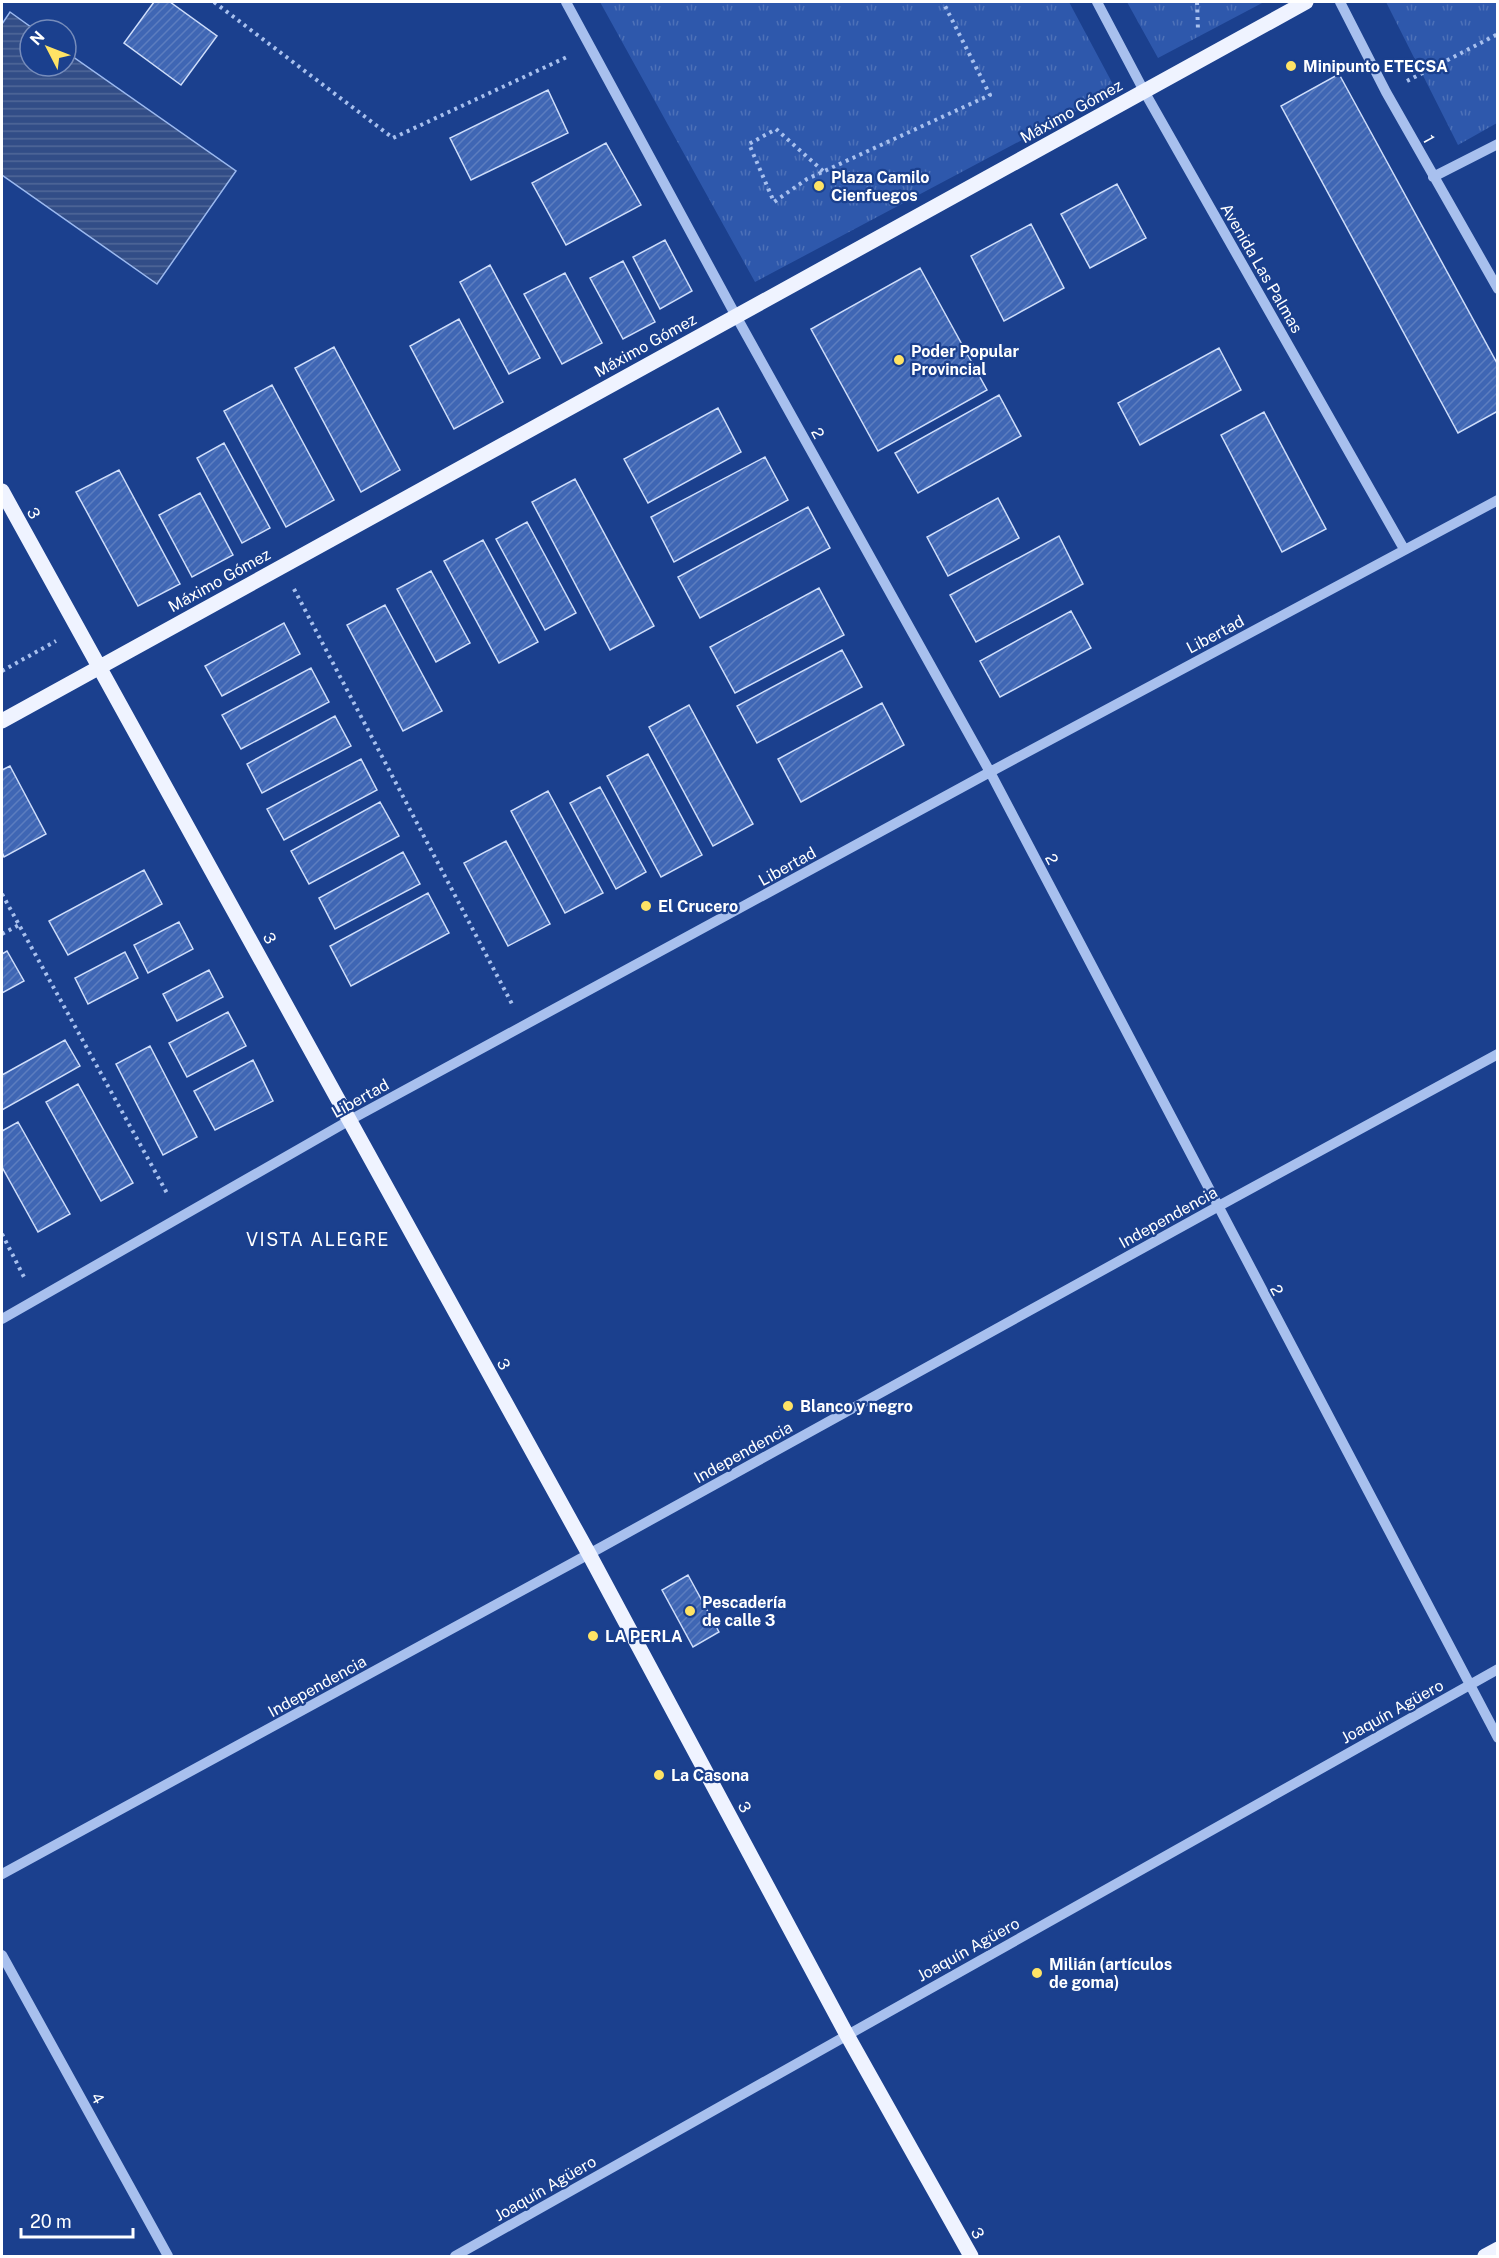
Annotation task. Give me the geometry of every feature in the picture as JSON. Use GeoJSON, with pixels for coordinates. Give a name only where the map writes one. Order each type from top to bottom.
{"type":"FeatureCollection","features":[{"type":"Feature","properties":{"kind":"main road","name":"Máximo Gómez"},"geometry":{"type":"LineString","coordinates":[[2,721],[1306,2]]}},
{"type":"Feature","properties":{"kind":"main road","name":"3"},"geometry":{"type":"LineString","coordinates":[[2,491],[589,1554],[847,2035],[971,2256]]}},
{"type":"Feature","properties":{"kind":"main road"},"geometry":{"type":"LineString","coordinates":[[1485,2256],[1497,2249]]}},
{"type":"Feature","properties":{"kind":"street","name":"2"},"geometry":{"type":"LineString","coordinates":[[566,2],[736,316],[990,772],[1216,1207],[1497,1738]]}},
{"type":"Feature","properties":{"kind":"street","name":"Avenida Las Palmas"},"geometry":{"type":"LineString","coordinates":[[1097,2],[1144,91],[1404,549]]}},
{"type":"Feature","properties":{"kind":"street","name":"1"},"geometry":{"type":"LineString","coordinates":[[1340,2],[1386,92],[1497,289]]}},
{"type":"Feature","properties":{"kind":"street"},"geometry":{"type":"LineString","coordinates":[[1433,177],[1497,144]]}},
{"type":"Feature","properties":{"kind":"street","name":"Libertad"},"geometry":{"type":"LineString","coordinates":[[2,1318],[350,1120],[990,772],[1497,500]]}},
{"type":"Feature","properties":{"kind":"street","name":"Independencia"},"geometry":{"type":"LineString","coordinates":[[2,1874],[1497,1054]]}},
{"type":"Feature","properties":{"kind":"street","name":"Joaquín Agüero"},"geometry":{"type":"LineString","coordinates":[[455,2256],[1497,1669]]}},
{"type":"Feature","properties":{"kind":"street","name":"4"},"geometry":{"type":"LineString","coordinates":[[2,1955],[168,2256]]}},
{"type":"Feature","properties":{"kind":"path"},"geometry":{"type":"LineString","coordinates":[[214,2],[393,138],[589,47]]}},
{"type":"Feature","properties":{"kind":"path"},"geometry":{"type":"LineString","coordinates":[[823,171],[776,129],[749,144],[774,202],[823,171],[990,95],[943,2]]}},
{"type":"Feature","properties":{"kind":"path"},"geometry":{"type":"LineString","coordinates":[[1386,92],[1497,34]]}},
{"type":"Feature","properties":{"kind":"path"},"geometry":{"type":"LineString","coordinates":[[282,566],[524,1026]]}},
{"type":"Feature","properties":{"kind":"path"},"geometry":{"type":"LineString","coordinates":[[2,671],[78,629]]}},
{"type":"Feature","properties":{"kind":"path"},"geometry":{"type":"LineString","coordinates":[[2,894],[180,1217]]}},
{"type":"Feature","properties":{"kind":"path"},"geometry":{"type":"LineString","coordinates":[[2,934],[19,925]]}},
{"type":"Feature","properties":{"kind":"path"},"geometry":{"type":"LineString","coordinates":[[2,1234],[36,1299]]}},
{"type":"Feature","properties":{"kind":"green space","name":"Plaza Camilo Cienfuegos"},"geometry":{"type":"Polygon","coordinates":[[[600,2],[1069,2],[1116,90],[755,282],[600,2]]]}},
{"type":"Feature","properties":{"kind":"green space"},"geometry":{"type":"Polygon","coordinates":[[[1127,2],[1264,2],[1158,58],[1127,2]]]}},
{"type":"Feature","properties":{"kind":"green space"},"geometry":{"type":"Polygon","coordinates":[[[1386,2],[1497,2],[1497,123],[1458,145],[1386,2]]]}},
{"type":"Feature","properties":{"kind":"shaded area"},"geometry":{"type":"Polygon","coordinates":[[[10,12],[18,18],[18,78],[78,78],[78,60],[236,171],[157,284],[2,175],[2,24],[10,12]]]}},
{"type":"Feature","properties":{"kind":"building"},"geometry":{"type":"Polygon","coordinates":[[[154,2],[170,2],[217,36],[181,85],[124,43],[154,2]]]}},
{"type":"Feature","properties":{"kind":"building"},"geometry":{"type":"Polygon","coordinates":[[[1339,74],[1498,365],[1498,411],[1458,433],[1281,106],[1339,74]]]}},
{"type":"Feature","properties":{"kind":"building"},"geometry":{"type":"Polygon","coordinates":[[[548,90],[568,133],[471,180],[450,138],[548,90]]]}},
{"type":"Feature","properties":{"kind":"building"},"geometry":{"type":"Polygon","coordinates":[[[606,143],[641,205],[566,245],[532,183],[606,143]]]}},
{"type":"Feature","properties":{"kind":"building"},"geometry":{"type":"Polygon","coordinates":[[[1117,184],[1146,238],[1090,268],[1061,214],[1117,184]]]}},
{"type":"Feature","properties":{"kind":"building"},"geometry":{"type":"Polygon","coordinates":[[[1031,224],[1064,288],[1004,321],[971,256],[1031,224]]]}},
{"type":"Feature","properties":{"kind":"building"},"geometry":{"type":"Polygon","coordinates":[[[665,240],[692,291],[660,309],[633,257],[665,240]]]}},
{"type":"Feature","properties":{"kind":"building"},"geometry":{"type":"Polygon","coordinates":[[[623,261],[655,322],[623,339],[590,278],[623,261]]]}},
{"type":"Feature","properties":{"kind":"building"},"geometry":{"type":"Polygon","coordinates":[[[490,265],[540,358],[509,374],[460,282],[490,265]]]}},
{"type":"Feature","properties":{"kind":"building","name":"Poder Popular Provincial"},"geometry":{"type":"Polygon","coordinates":[[[920,268],[987,390],[878,451],[811,329],[920,268]]]}},
{"type":"Feature","properties":{"kind":"building"},"geometry":{"type":"Polygon","coordinates":[[[565,273],[602,343],[562,364],[524,294],[565,273]]]}},
{"type":"Feature","properties":{"kind":"building"},"geometry":{"type":"Polygon","coordinates":[[[459,319],[503,402],[454,429],[410,346],[459,319]]]}},
{"type":"Feature","properties":{"kind":"building"},"geometry":{"type":"Polygon","coordinates":[[[334,347],[400,470],[361,492],[295,368],[334,347]]]}},
{"type":"Feature","properties":{"kind":"building"},"geometry":{"type":"Polygon","coordinates":[[[1219,348],[1241,390],[1140,445],[1118,403],[1219,348]]]}},
{"type":"Feature","properties":{"kind":"building"},"geometry":{"type":"Polygon","coordinates":[[[272,385],[334,500],[286,527],[224,411],[272,385]]]}},
{"type":"Feature","properties":{"kind":"building"},"geometry":{"type":"Polygon","coordinates":[[[999,395],[1021,436],[918,493],[895,453],[999,395]]]}},
{"type":"Feature","properties":{"kind":"building"},"geometry":{"type":"Polygon","coordinates":[[[718,408],[741,452],[648,503],[624,459],[718,408]]]}},
{"type":"Feature","properties":{"kind":"building"},"geometry":{"type":"Polygon","coordinates":[[[1264,412],[1326,529],[1282,552],[1221,435],[1264,412]]]}},
{"type":"Feature","properties":{"kind":"building"},"geometry":{"type":"Polygon","coordinates":[[[224,443],[270,528],[242,543],[197,458],[224,443]]]}},
{"type":"Feature","properties":{"kind":"building"},"geometry":{"type":"Polygon","coordinates":[[[765,457],[788,500],[674,562],[651,517],[765,457]]]}},
{"type":"Feature","properties":{"kind":"building"},"geometry":{"type":"Polygon","coordinates":[[[119,470],[180,584],[138,606],[76,492],[119,470]]]}},
{"type":"Feature","properties":{"kind":"building"},"geometry":{"type":"Polygon","coordinates":[[[575,479],[654,626],[610,650],[532,502],[575,479]]]}},
{"type":"Feature","properties":{"kind":"building"},"geometry":{"type":"Polygon","coordinates":[[[200,493],[233,555],[192,577],[159,515],[200,493]]]}},
{"type":"Feature","properties":{"kind":"building"},"geometry":{"type":"Polygon","coordinates":[[[998,498],[1019,538],[948,576],[927,537],[998,498]]]}},
{"type":"Feature","properties":{"kind":"building"},"geometry":{"type":"Polygon","coordinates":[[[808,507],[830,548],[700,618],[678,577],[808,507]]]}},
{"type":"Feature","properties":{"kind":"building"},"geometry":{"type":"Polygon","coordinates":[[[527,522],[576,613],[545,630],[496,539],[527,522]]]}},
{"type":"Feature","properties":{"kind":"building"},"geometry":{"type":"Polygon","coordinates":[[[1059,536],[1083,584],[976,642],[950,595],[1059,536]]]}},
{"type":"Feature","properties":{"kind":"building"},"geometry":{"type":"Polygon","coordinates":[[[483,540],[538,642],[499,663],[444,561],[483,540]]]}},
{"type":"Feature","properties":{"kind":"building"},"geometry":{"type":"Polygon","coordinates":[[[431,571],[470,643],[436,662],[397,589],[431,571]]]}},
{"type":"Feature","properties":{"kind":"building"},"geometry":{"type":"Polygon","coordinates":[[[819,588],[844,635],[735,693],[710,647],[819,588]]]}},
{"type":"Feature","properties":{"kind":"building"},"geometry":{"type":"Polygon","coordinates":[[[385,605],[442,711],[403,731],[347,625],[385,605]]]}},
{"type":"Feature","properties":{"kind":"building"},"geometry":{"type":"Polygon","coordinates":[[[1071,611],[1091,648],[1000,697],[980,661],[1071,611]]]}},
{"type":"Feature","properties":{"kind":"building"},"geometry":{"type":"Polygon","coordinates":[[[284,623],[300,654],[222,696],[205,666],[284,623]]]}},
{"type":"Feature","properties":{"kind":"building"},"geometry":{"type":"Polygon","coordinates":[[[842,650],[862,687],[757,743],[737,706],[842,650]]]}},
{"type":"Feature","properties":{"kind":"building"},"geometry":{"type":"Polygon","coordinates":[[[311,668],[329,702],[241,749],[222,715],[311,668]]]}},
{"type":"Feature","properties":{"kind":"building"},"geometry":{"type":"Polygon","coordinates":[[[882,703],[904,745],[801,802],[778,759],[882,703]]]}},
{"type":"Feature","properties":{"kind":"building"},"geometry":{"type":"Polygon","coordinates":[[[689,705],[753,824],[713,846],[649,727],[689,705]]]}},
{"type":"Feature","properties":{"kind":"building"},"geometry":{"type":"Polygon","coordinates":[[[335,716],[351,746],[262,793],[247,764],[335,716]]]}},
{"type":"Feature","properties":{"kind":"building"},"geometry":{"type":"Polygon","coordinates":[[[648,754],[702,855],[661,877],[607,776],[648,754]]]}},
{"type":"Feature","properties":{"kind":"building"},"geometry":{"type":"Polygon","coordinates":[[[361,759],[377,790],[284,840],[267,809],[361,759]]]}},
{"type":"Feature","properties":{"kind":"building"},"geometry":{"type":"Polygon","coordinates":[[[10,766],[46,834],[4,857],[2,852],[2,770],[10,766]]]}},
{"type":"Feature","properties":{"kind":"building"},"geometry":{"type":"Polygon","coordinates":[[[600,787],[646,872],[616,889],[570,803],[600,787]]]}},
{"type":"Feature","properties":{"kind":"building"},"geometry":{"type":"Polygon","coordinates":[[[548,791],[603,893],[565,913],[511,811],[548,791]]]}},
{"type":"Feature","properties":{"kind":"building"},"geometry":{"type":"Polygon","coordinates":[[[380,802],[399,836],[309,884],[291,851],[380,802]]]}},
{"type":"Feature","properties":{"kind":"building"},"geometry":{"type":"Polygon","coordinates":[[[506,841],[550,924],[508,946],[464,863],[506,841]]]}},
{"type":"Feature","properties":{"kind":"building"},"geometry":{"type":"Polygon","coordinates":[[[403,852],[420,884],[335,929],[319,898],[403,852]]]}},
{"type":"Feature","properties":{"kind":"building"},"geometry":{"type":"Polygon","coordinates":[[[144,870],[162,904],[68,955],[49,921],[144,870]]]}},
{"type":"Feature","properties":{"kind":"building"},"geometry":{"type":"Polygon","coordinates":[[[428,893],[449,933],[351,986],[330,946],[428,893]]]}},
{"type":"Feature","properties":{"kind":"building"},"geometry":{"type":"Polygon","coordinates":[[[179,922],[193,949],[148,973],[134,945],[179,922]]]}},
{"type":"Feature","properties":{"kind":"building"},"geometry":{"type":"Polygon","coordinates":[[[7,951],[24,981],[2,993],[2,954],[7,951]]]}},
{"type":"Feature","properties":{"kind":"building"},"geometry":{"type":"Polygon","coordinates":[[[125,952],[138,978],[88,1004],[75,978],[125,952]]]}},
{"type":"Feature","properties":{"kind":"building"},"geometry":{"type":"Polygon","coordinates":[[[209,970],[223,997],[177,1021],[163,994],[209,970]]]}},
{"type":"Feature","properties":{"kind":"building"},"geometry":{"type":"Polygon","coordinates":[[[228,1012],[246,1046],[187,1077],[169,1043],[228,1012]]]}},
{"type":"Feature","properties":{"kind":"building"},"geometry":{"type":"Polygon","coordinates":[[[65,1040],[80,1066],[2,1110],[2,1075],[65,1040]]]}},
{"type":"Feature","properties":{"kind":"building"},"geometry":{"type":"Polygon","coordinates":[[[150,1046],[197,1137],[163,1155],[116,1064],[150,1046]]]}},
{"type":"Feature","properties":{"kind":"building"},"geometry":{"type":"Polygon","coordinates":[[[253,1060],[273,1101],[215,1130],[194,1091],[253,1060]]]}},
{"type":"Feature","properties":{"kind":"building"},"geometry":{"type":"Polygon","coordinates":[[[78,1084],[133,1183],[101,1201],[46,1102],[78,1084]]]}},
{"type":"Feature","properties":{"kind":"building"},"geometry":{"type":"Polygon","coordinates":[[[18,1122],[70,1214],[38,1232],[2,1167],[2,1131],[18,1122]]]}},
{"type":"Feature","properties":{"kind":"building","name":"Pescadería de calle 3"},"geometry":{"type":"Polygon","coordinates":[[[688,1575],[719,1632],[693,1647],[662,1590],[688,1575]]]}},
{"type":"Feature","properties":{"kind":"place","name":"Minipunto ETECSA"},"geometry":{"type":"Point","coordinates":[1291,66]}},
{"type":"Feature","properties":{"kind":"place","name":"Plaza Camilo Cienfuegos"},"geometry":{"type":"Point","coordinates":[819,186]}},
{"type":"Feature","properties":{"kind":"place","name":"Poder Popular Provincial"},"geometry":{"type":"Point","coordinates":[899,360]}},
{"type":"Feature","properties":{"kind":"place","name":"El Crucero"},"geometry":{"type":"Point","coordinates":[646,906]}},
{"type":"Feature","properties":{"kind":"place","name":"Blanco y negro"},"geometry":{"type":"Point","coordinates":[788,1406]}},
{"type":"Feature","properties":{"kind":"place","name":"Pescadería de calle 3"},"geometry":{"type":"Point","coordinates":[690,1611]}},
{"type":"Feature","properties":{"kind":"place","name":"LA PERLA"},"geometry":{"type":"Point","coordinates":[593,1636]}},
{"type":"Feature","properties":{"kind":"place","name":"La Casona"},"geometry":{"type":"Point","coordinates":[659,1775]}},
{"type":"Feature","properties":{"kind":"place","name":"Milián (artículos de goma)"},"geometry":{"type":"Point","coordinates":[1037,1973]}},
{"type":"Feature","properties":{"kind":"district","name":"VISTA ALEGRE"},"geometry":{"type":"Point","coordinates":[318,1240]}}]}
